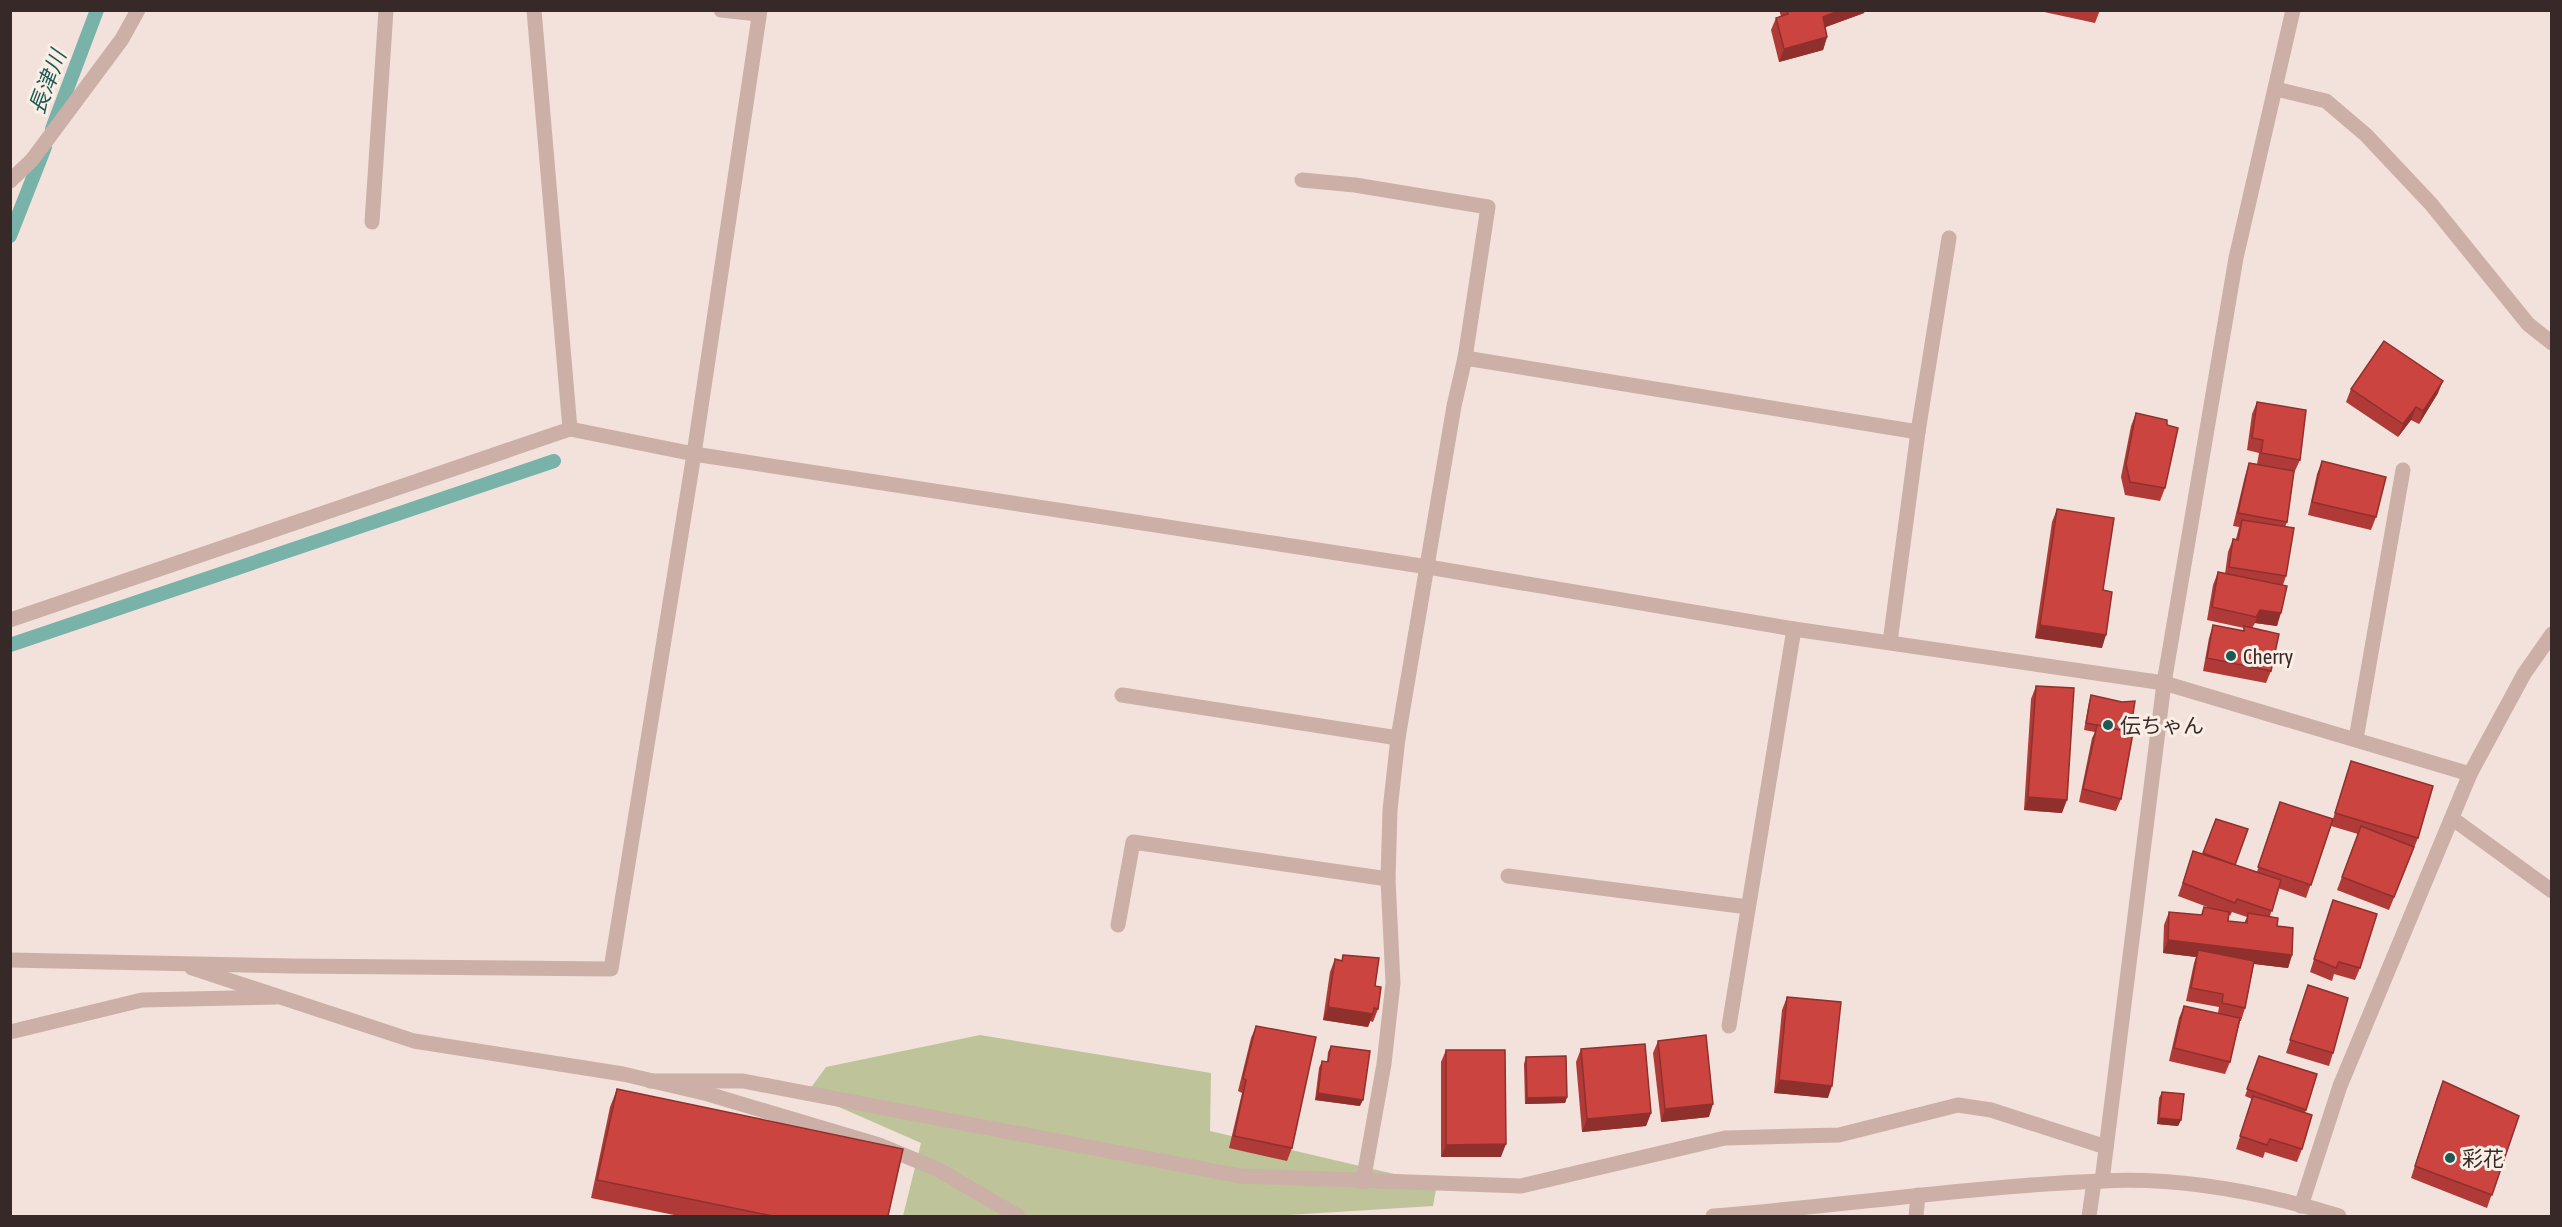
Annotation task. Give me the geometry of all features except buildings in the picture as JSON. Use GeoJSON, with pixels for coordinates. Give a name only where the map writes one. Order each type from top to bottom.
{"type":"FeatureCollection","features":[{"type":"Feature","properties":{"kind":"street"},"geometry":{"type":"LineString","coordinates":[[10,181],[33,159],[122,39],[138,10]]}},
{"type":"Feature","properties":{"kind":"street"},"geometry":{"type":"LineString","coordinates":[[372,222],[386,10]]}},
{"type":"Feature","properties":{"kind":"street"},"geometry":{"type":"LineString","coordinates":[[534,10],[570,429]]}},
{"type":"Feature","properties":{"kind":"street"},"geometry":{"type":"LineString","coordinates":[[10,960],[611,969],[694,454],[759,12],[721,10]]}},
{"type":"Feature","properties":{"kind":"street"},"geometry":{"type":"LineString","coordinates":[[2089,1216],[2106,1147],[2164,683],[2235,258],[2293,10]]}},
{"type":"Feature","properties":{"kind":"street"},"geometry":{"type":"LineString","coordinates":[[2276,89],[2326,101],[2366,135],[2431,204],[2528,324],[2552,343]]}},
{"type":"Feature","properties":{"kind":"street"},"geometry":{"type":"LineString","coordinates":[[1302,180],[1355,185],[1488,207],[1465,358],[1454,406],[1398,738],[1390,810],[1388,879],[1393,983],[1384,1064],[1363,1182]]}},
{"type":"Feature","properties":{"kind":"street"},"geometry":{"type":"LineString","coordinates":[[1890,642],[1918,432],[1949,238]]}},
{"type":"Feature","properties":{"kind":"street"},"geometry":{"type":"LineString","coordinates":[[1465,358],[1918,432]]}},
{"type":"Feature","properties":{"kind":"street"},"geometry":{"type":"LineString","coordinates":[[10,620],[570,429],[694,454],[1428,567],[1794,629],[2164,683],[2470,774]]}},
{"type":"Feature","properties":{"kind":"street"},"geometry":{"type":"LineString","coordinates":[[2356,739],[2403,470]]}},
{"type":"Feature","properties":{"kind":"street"},"geometry":{"type":"LineString","coordinates":[[1729,1026],[1794,629]]}},
{"type":"Feature","properties":{"kind":"street"},"geometry":{"type":"LineString","coordinates":[[2301,1206],[2340,1086],[2470,774],[2524,674],[2552,634]]}},
{"type":"Feature","properties":{"kind":"street"},"geometry":{"type":"LineString","coordinates":[[1122,695],[1398,738]]}},
{"type":"Feature","properties":{"kind":"street"},"geometry":{"type":"LineString","coordinates":[[2453,819],[2552,891]]}},
{"type":"Feature","properties":{"kind":"street"},"geometry":{"type":"LineString","coordinates":[[1118,925],[1133,842],[1388,879]]}},
{"type":"Feature","properties":{"kind":"street"},"geometry":{"type":"LineString","coordinates":[[1508,876],[1748,907]]}},
{"type":"Feature","properties":{"kind":"street"},"geometry":{"type":"LineString","coordinates":[[177,963],[414,1041],[650,1081],[708,1094],[879,1145],[937,1169],[1018,1216]]}},
{"type":"Feature","properties":{"kind":"street"},"geometry":{"type":"LineString","coordinates":[[10,1032],[142,1000],[276,997]]}},
{"type":"Feature","properties":{"kind":"street"},"geometry":{"type":"LineString","coordinates":[[650,1081],[743,1081],[1240,1176],[1363,1182],[1521,1186],[1725,1138],[1839,1135],[1958,1105],[1991,1110],[2106,1147]]}},
{"type":"Feature","properties":{"kind":"street"},"geometry":{"type":"LineString","coordinates":[[1713,1216],[2098,1181],[2157,1182],[2205,1187],[2339,1216]]}},
{"type":"Feature","properties":{"kind":"street"},"geometry":{"type":"LineString","coordinates":[[1916,1216],[1918,1196]]}},
{"type":"Feature","properties":{"kind":"green space"},"geometry":{"type":"Polygon","coordinates":[[[980,1035],[1211,1073],[1210,1131],[1437,1184],[1433,1206],[1273,1216],[903,1216],[921,1143],[807,1093],[826,1067],[980,1035]]]}},
{"type":"Feature","properties":{"kind":"waterway","name":"長津川"},"geometry":{"type":"LineString","coordinates":[[52,129],[97,10]]}},
{"type":"Feature","properties":{"kind":"waterway","name":"長津川"},"geometry":{"type":"LineString","coordinates":[[10,236],[45,147]]}},
{"type":"Feature","properties":{"kind":"waterway"},"geometry":{"type":"LineString","coordinates":[[10,645],[554,461]]}},
{"type":"Feature","properties":{"kind":"place","name":"Cherry"},"geometry":{"type":"Point","coordinates":[2231,656]}},
{"type":"Feature","properties":{"kind":"place","name":"伝ちゃん"},"geometry":{"type":"Point","coordinates":[2108,725]}},
{"type":"Feature","properties":{"kind":"place","name":"彩花"},"geometry":{"type":"Point","coordinates":[2450,1158]}}]}
